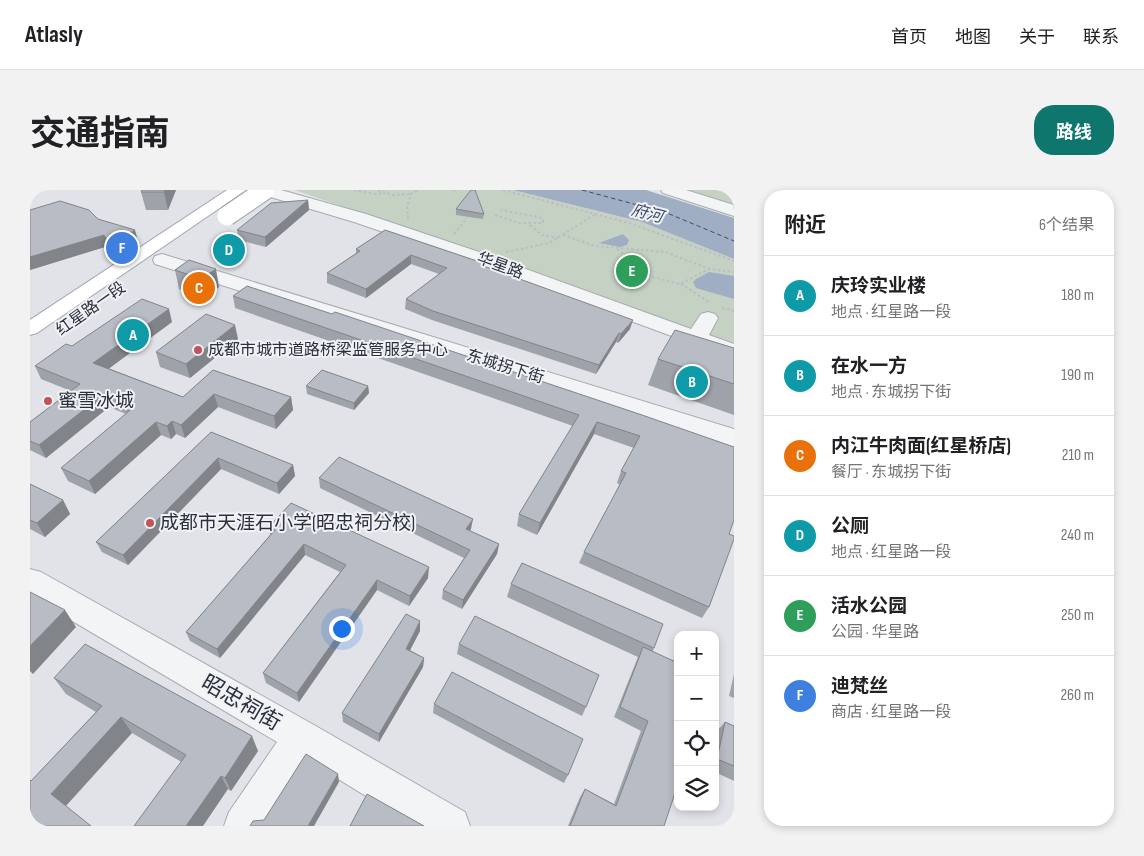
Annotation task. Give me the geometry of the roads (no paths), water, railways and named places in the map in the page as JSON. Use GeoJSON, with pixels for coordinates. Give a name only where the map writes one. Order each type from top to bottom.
{"type":"FeatureCollection","features":[{"type":"Feature","properties":{"kind":"main road","name":"红星路一段"},"geometry":{"type":"LineString","coordinates":[[34,337],[238,190]]}},
{"type":"Feature","properties":{"kind":"main road","name":"红星路一段"},"geometry":{"type":"LineString","coordinates":[[34,337],[162,260],[264,190]]}},
{"type":"Feature","properties":{"kind":"street","name":"华星路"},"geometry":{"type":"LineString","coordinates":[[264,190],[360,218],[734,352]]}},
{"type":"Feature","properties":{"kind":"street"},"geometry":{"type":"LineString","coordinates":[[669,190],[734,211]]}},
{"type":"Feature","properties":{"kind":"street","name":"东城拐下街"},"geometry":{"type":"LineString","coordinates":[[162,260],[734,438]]}},
{"type":"Feature","properties":{"kind":"street"},"geometry":{"type":"LineString","coordinates":[[615,308],[632,292]]}},
{"type":"Feature","properties":{"kind":"street"},"geometry":{"type":"LineString","coordinates":[[697,338],[712,309]]}},
{"type":"Feature","properties":{"kind":"street","name":"昭忠祠街"},"geometry":{"type":"LineString","coordinates":[[30,581],[451,826]]}},
{"type":"Feature","properties":{"kind":"street"},"geometry":{"type":"LineString","coordinates":[[243,826],[301,737]]}},
{"type":"Feature","properties":{"kind":"water","name":"府河"},"geometry":{"type":"Polygon","coordinates":[[[513,190],[646,190],[734,218],[734,259],[642,222],[513,190]]]}},
{"type":"Feature","properties":{"kind":"water"},"geometry":{"type":"Polygon","coordinates":[[[623,234],[629,240],[627,245],[620,247],[599,243],[623,234]]]}},
{"type":"Feature","properties":{"kind":"water"},"geometry":{"type":"Polygon","coordinates":[[[709,272],[734,276],[734,299],[696,288],[693,282],[709,272]]]}},
{"type":"Feature","properties":{"kind":"place","name":"迪梵丝"},"geometry":{"type":"Point","coordinates":[122,248]}},
{"type":"Feature","properties":{"kind":"place","name":"公厕"},"geometry":{"type":"Point","coordinates":[229,250]}},
{"type":"Feature","properties":{"kind":"place","name":"活水公园"},"geometry":{"type":"Point","coordinates":[632,271]}},
{"type":"Feature","properties":{"kind":"place","name":"内江牛肉面(红星桥店)"},"geometry":{"type":"Point","coordinates":[199,288]}},
{"type":"Feature","properties":{"kind":"place","name":"庆玲实业楼"},"geometry":{"type":"Point","coordinates":[133,335]}},
{"type":"Feature","properties":{"kind":"place","name":"成都市城市道路桥梁监管服务中心"},"geometry":{"type":"Point","coordinates":[198,350]}},
{"type":"Feature","properties":{"kind":"place","name":"在水一方"},"geometry":{"type":"Point","coordinates":[692,382]}},
{"type":"Feature","properties":{"kind":"place","name":"蜜雪冰城"},"geometry":{"type":"Point","coordinates":[48,401]}},
{"type":"Feature","properties":{"kind":"place","name":"成都市天涯石小学(昭忠祠分校)"},"geometry":{"type":"Point","coordinates":[150,523]}}]}
